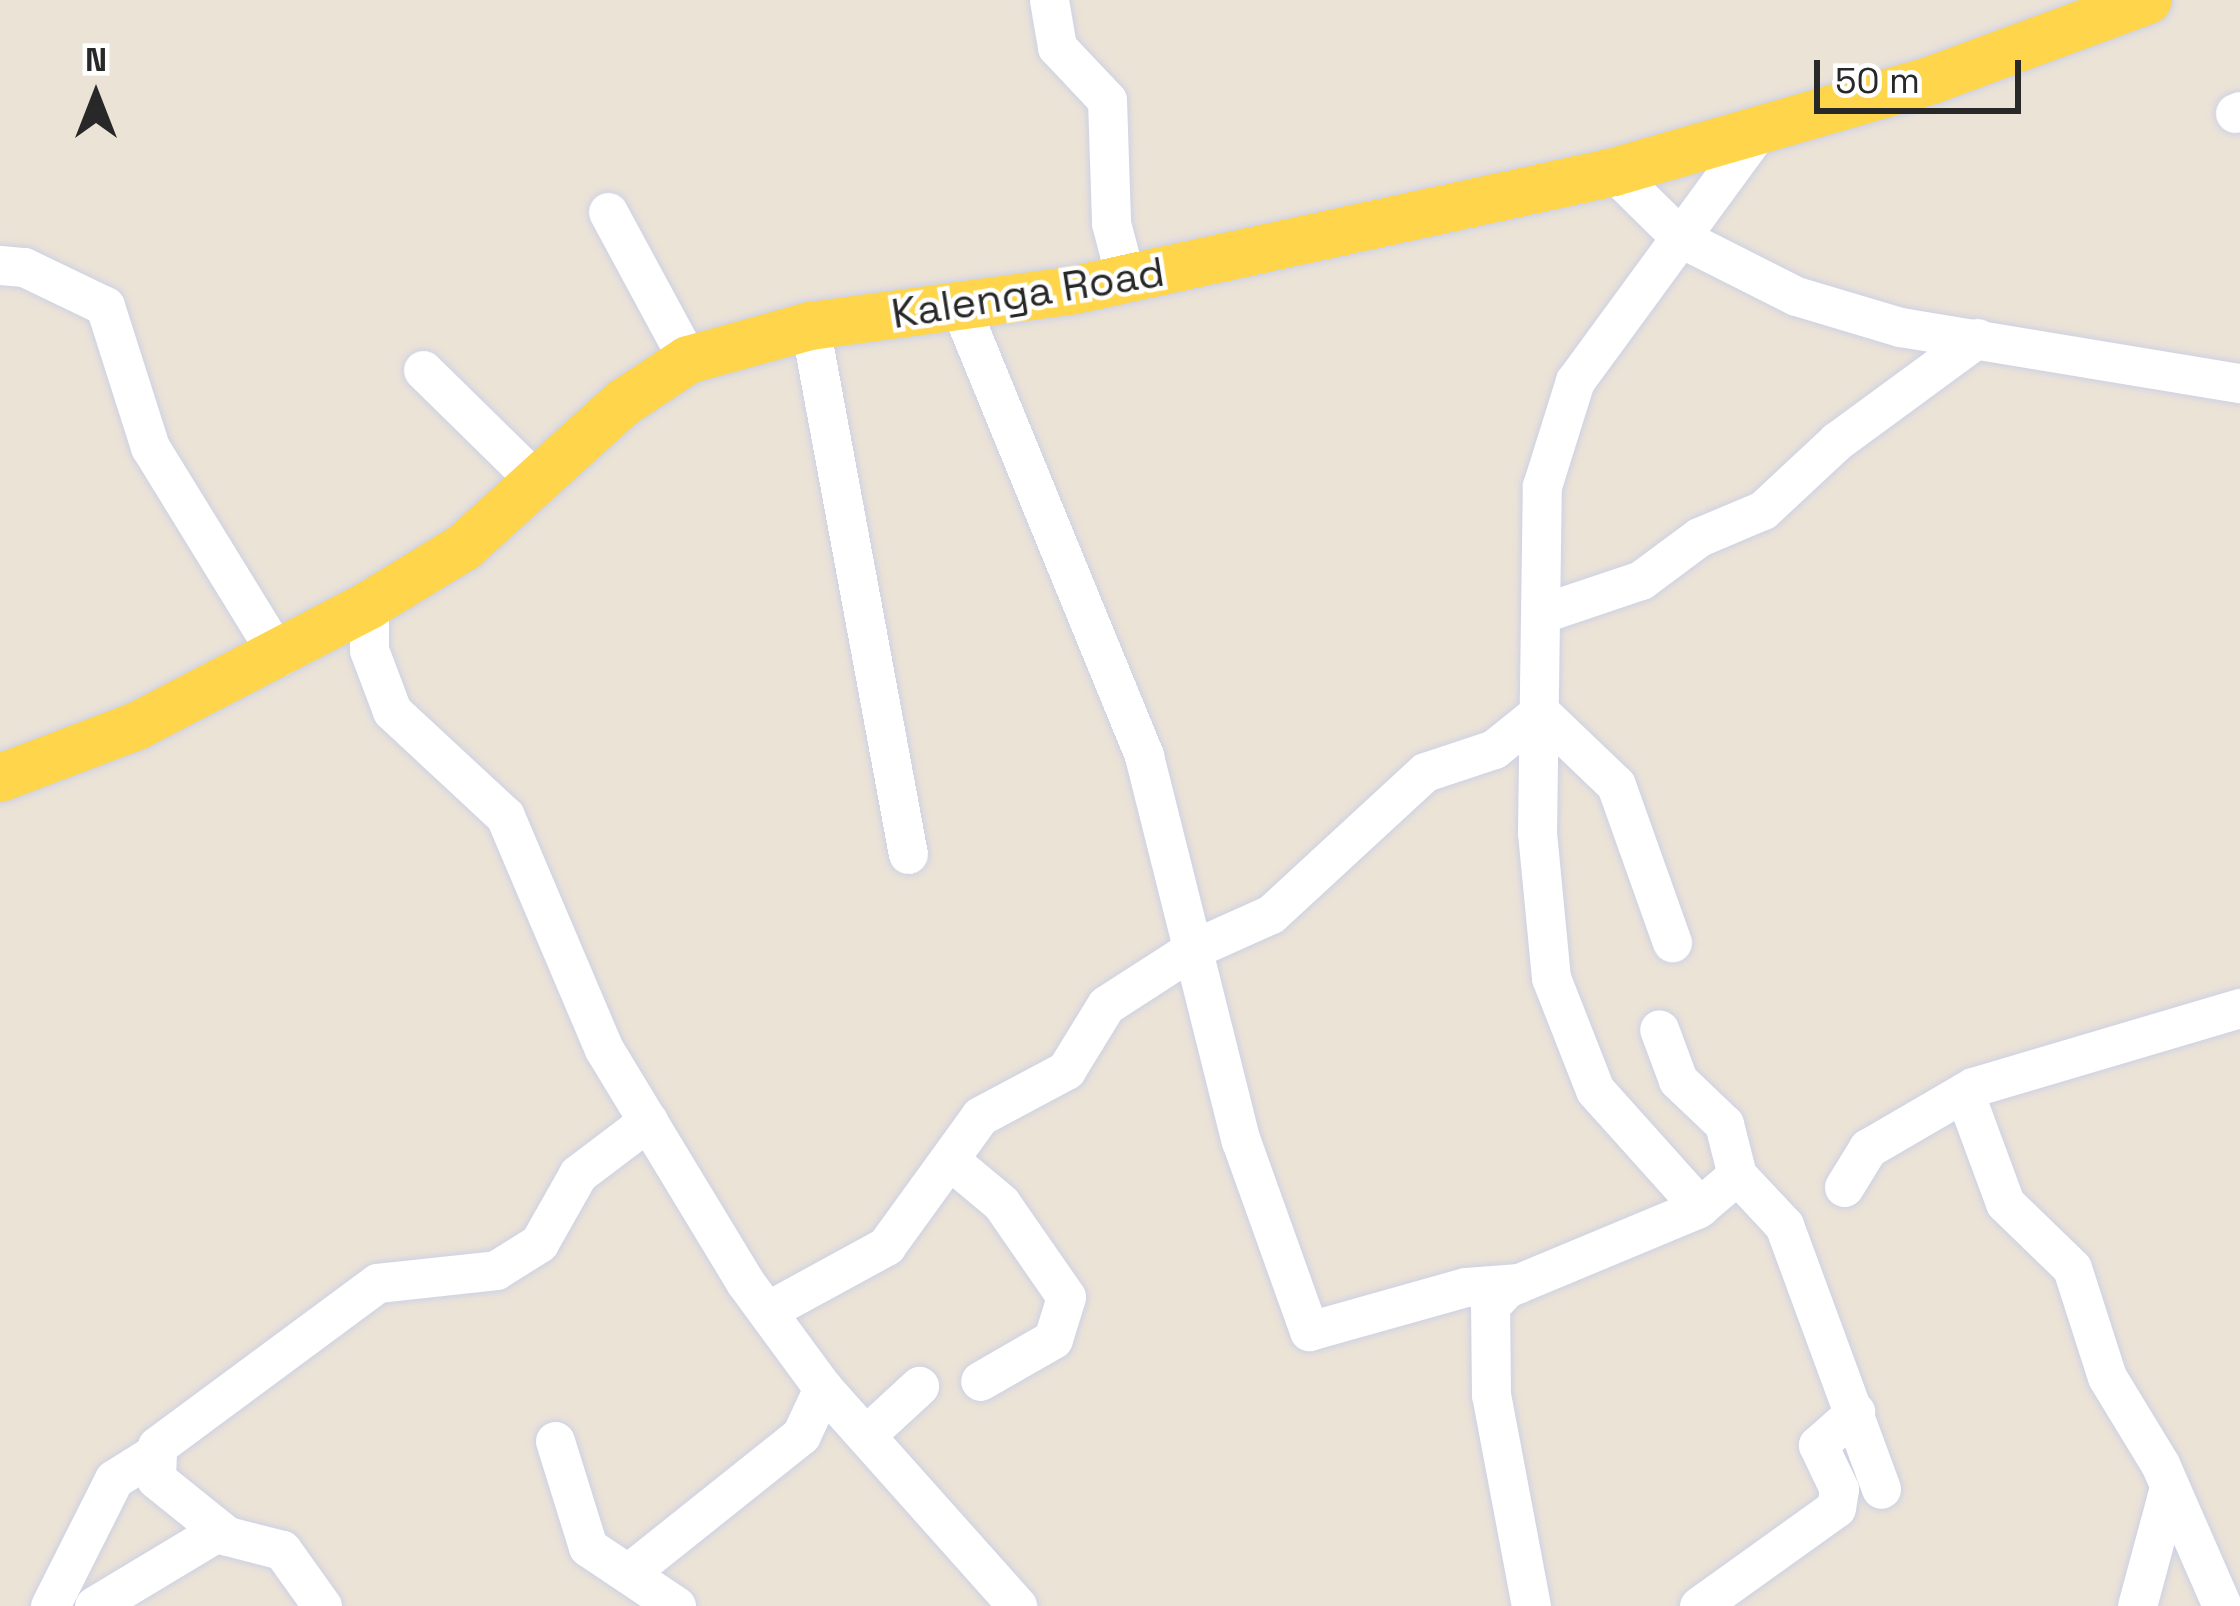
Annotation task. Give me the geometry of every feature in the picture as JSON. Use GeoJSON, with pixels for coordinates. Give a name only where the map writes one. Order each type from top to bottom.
{"type":"FeatureCollection","features":[{"type":"Feature","properties":{"kind":"main road","name":"Kalenga Road"},"geometry":{"type":"LineString","coordinates":[[0,778],[137,726],[279,657],[464,547],[535,480],[688,359],[809,326],[962,309],[1126,280],[1614,172],[1932,80],[2148,0]]}},
{"type":"Feature","properties":{"kind":"street"},"geometry":{"type":"LineString","coordinates":[[1049,0],[1057,47],[1107,100],[1112,223],[1126,280]]}},
{"type":"Feature","properties":{"kind":"street"},"geometry":{"type":"LineString","coordinates":[[1700,1207],[1595,1090],[1566,1034],[1540,913],[1541,486],[1555,428],[1575,381],[1760,128]]}},
{"type":"Feature","properties":{"kind":"street"},"geometry":{"type":"LineString","coordinates":[[1614,172],[1681,238],[1796,296],[1977,338],[2240,383]]}},
{"type":"Feature","properties":{"kind":"street"},"geometry":{"type":"LineString","coordinates":[[608,212],[688,359]]}},
{"type":"Feature","properties":{"kind":"street"},"geometry":{"type":"LineString","coordinates":[[0,265],[24,267],[105,305],[150,447],[279,657]]}},
{"type":"Feature","properties":{"kind":"street"},"geometry":{"type":"LineString","coordinates":[[962,309],[1144,756],[1241,1141],[1310,1331],[1466,1287],[1519,1283]]}},
{"type":"Feature","properties":{"kind":"street"},"geometry":{"type":"LineString","coordinates":[[809,326],[908,854]]}},
{"type":"Feature","properties":{"kind":"street"},"geometry":{"type":"LineString","coordinates":[[1540,614],[1641,580],[1699,537],[1763,510],[1837,441],[1977,338]]}},
{"type":"Feature","properties":{"kind":"street"},"geometry":{"type":"LineString","coordinates":[[423,370],[535,480]]}},
{"type":"Feature","properties":{"kind":"street"},"geometry":{"type":"LineString","coordinates":[[368,605],[368,650],[392,711],[505,816],[604,1049],[767,1311],[823,1388],[1018,1606]]}},
{"type":"Feature","properties":{"kind":"street"},"geometry":{"type":"LineString","coordinates":[[767,1311],[886,1246],[993,1103],[1066,1070],[1106,1005],[1192,949],[1271,914],[1425,772],[1494,749],[1540,712]]}},
{"type":"Feature","properties":{"kind":"street"},"geometry":{"type":"LineString","coordinates":[[1540,712],[1616,785],[1672,942]]}},
{"type":"Feature","properties":{"kind":"street"},"geometry":{"type":"LineString","coordinates":[[1844,1187],[1868,1148],[1964,1092],[2240,1008]]}},
{"type":"Feature","properties":{"kind":"street"},"geometry":{"type":"LineString","coordinates":[[1659,1029],[1678,1080],[1724,1124],[1737,1175],[1784,1225],[1881,1489]]}},
{"type":"Feature","properties":{"kind":"street"},"geometry":{"type":"LineString","coordinates":[[1964,1092],[2006,1203],[2072,1268],[2107,1376],[2169,1487],[2222,1606]]}},
{"type":"Feature","properties":{"kind":"street"},"geometry":{"type":"LineString","coordinates":[[50,1606],[114,1479],[154,1454],[182,1422],[377,1283],[496,1270],[539,1244],[578,1174],[648,1121]]}},
{"type":"Feature","properties":{"kind":"street"},"geometry":{"type":"LineString","coordinates":[[952,1162],[1001,1203],[1066,1297],[1053,1340],[980,1381]]}},
{"type":"Feature","properties":{"kind":"street"},"geometry":{"type":"LineString","coordinates":[[1531,1606],[1485,1351],[1490,1306],[1519,1283],[1700,1207],[1737,1175]]}},
{"type":"Feature","properties":{"kind":"street"},"geometry":{"type":"LineString","coordinates":[[867,1434],[919,1386]]}},
{"type":"Feature","properties":{"kind":"street"},"geometry":{"type":"LineString","coordinates":[[632,1570],[801,1435],[823,1388]]}},
{"type":"Feature","properties":{"kind":"street"},"geometry":{"type":"LineString","coordinates":[[1699,1606],[1836,1508],[1839,1490],[1818,1445],[1855,1412]]}},
{"type":"Feature","properties":{"kind":"street"},"geometry":{"type":"LineString","coordinates":[[556,1442],[588,1547],[632,1570],[676,1606]]}},
{"type":"Feature","properties":{"kind":"street"},"geometry":{"type":"LineString","coordinates":[[154,1454],[155,1479],[219,1531],[282,1550],[322,1606]]}},
{"type":"Feature","properties":{"kind":"street"},"geometry":{"type":"LineString","coordinates":[[2138,1606],[2169,1487]]}},
{"type":"Feature","properties":{"kind":"street"},"geometry":{"type":"LineString","coordinates":[[94,1606],[219,1531]]}}]}
